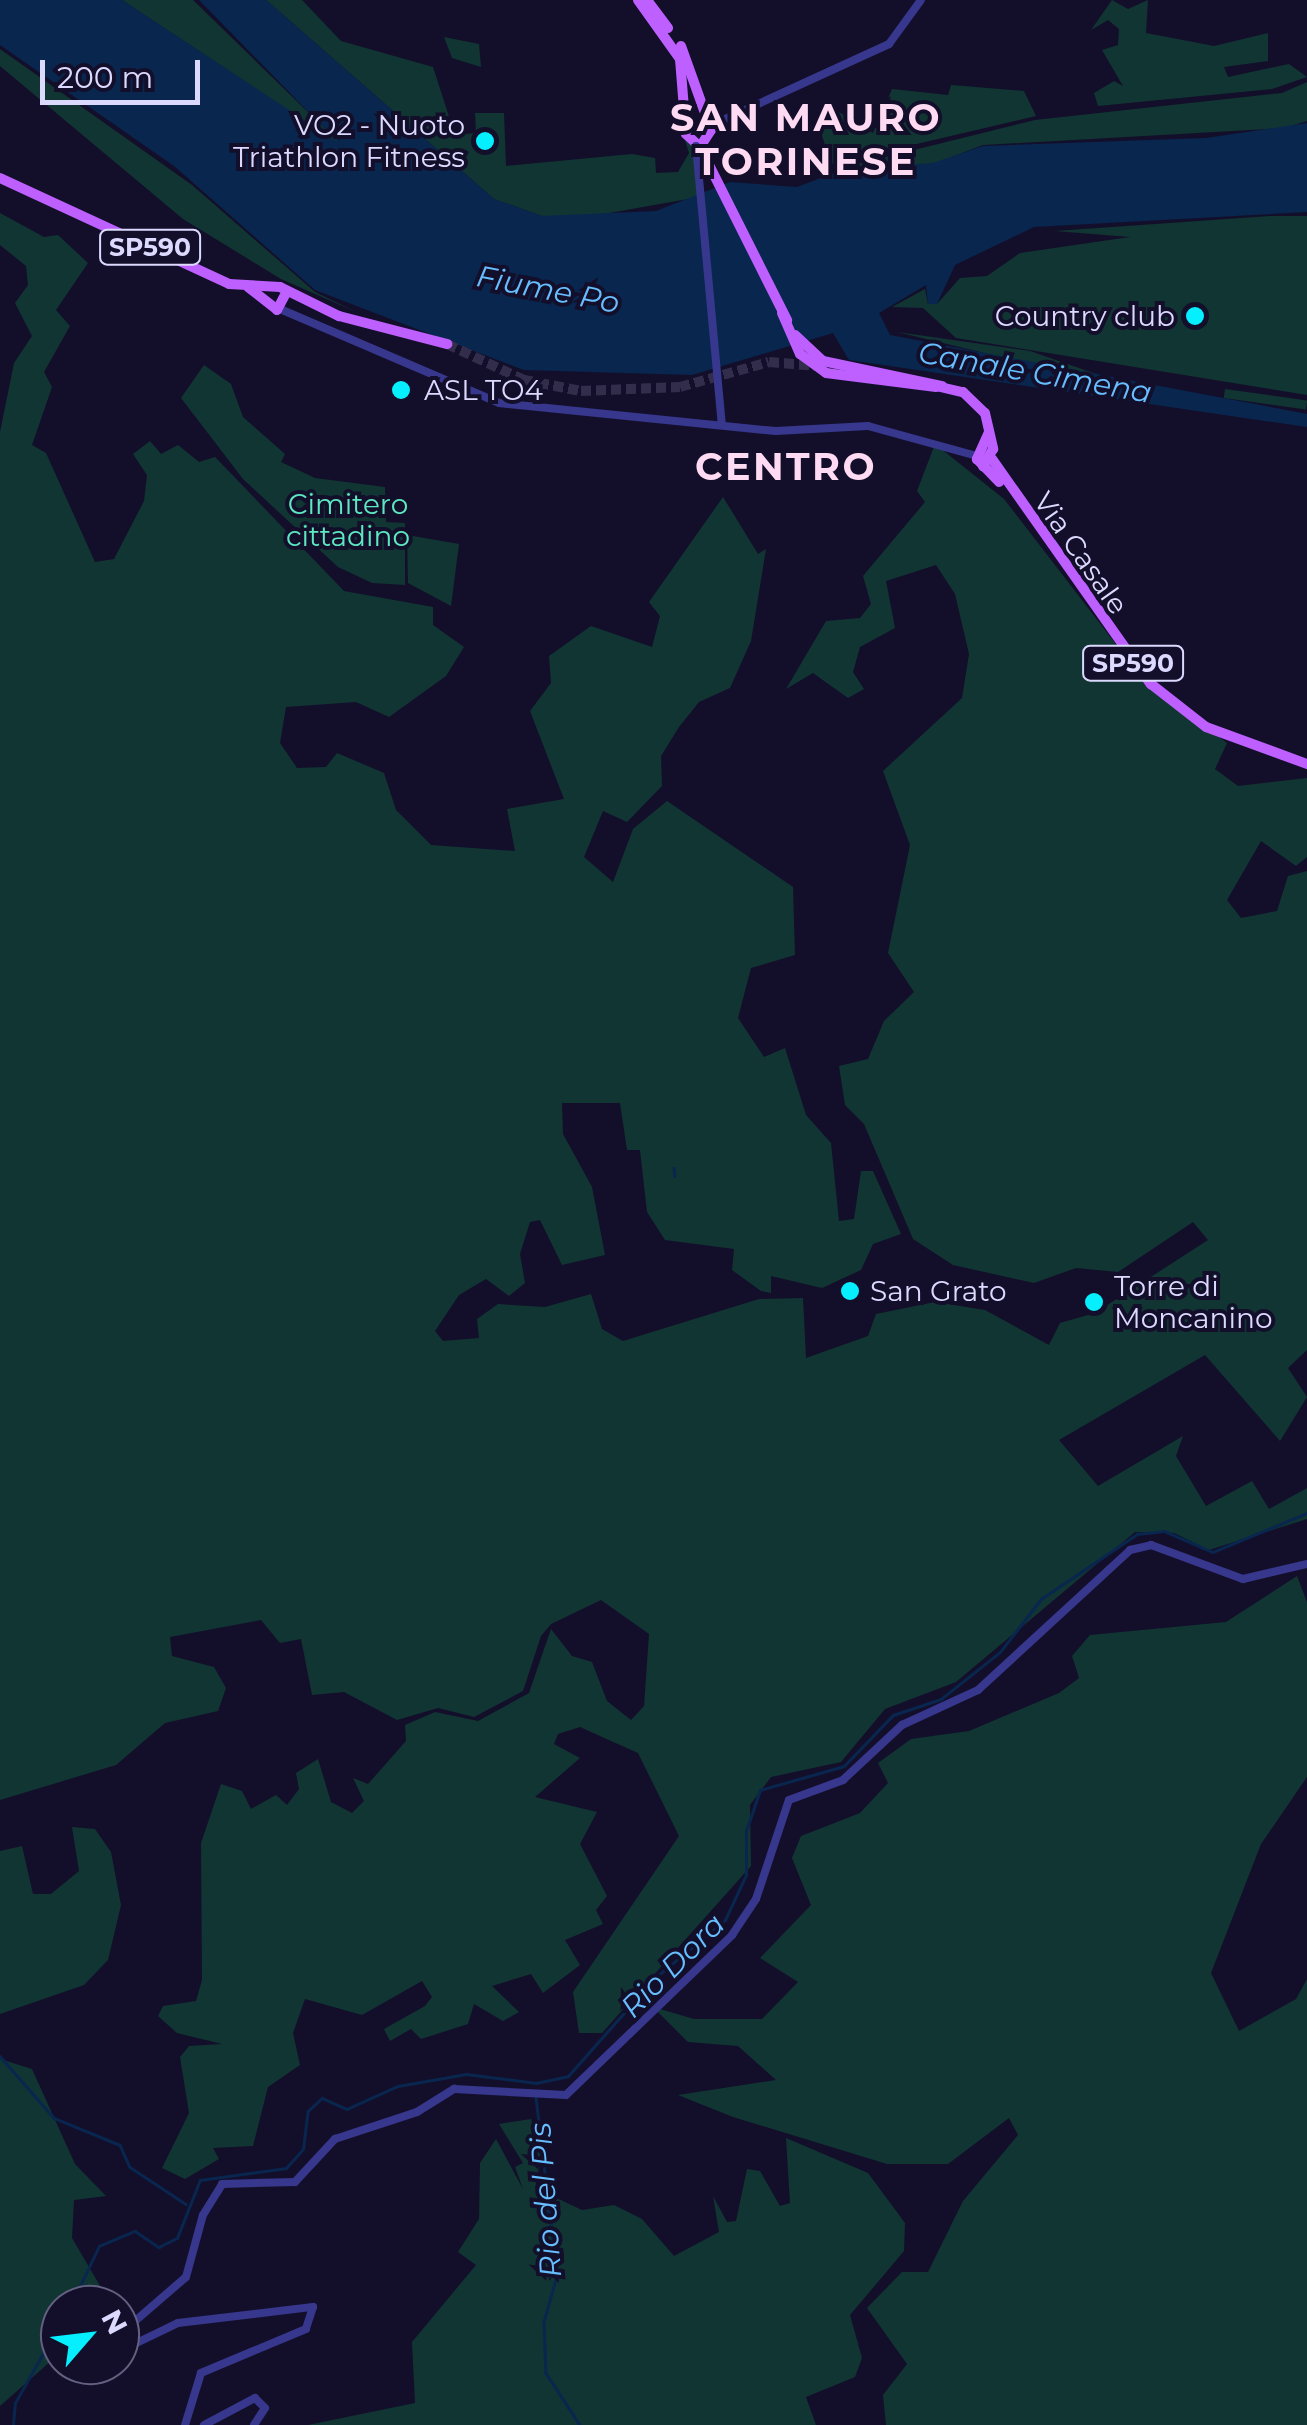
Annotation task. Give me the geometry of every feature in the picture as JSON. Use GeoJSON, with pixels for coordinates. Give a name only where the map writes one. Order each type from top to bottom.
{"type":"FeatureCollection","features":[{"type":"Feature","properties":{"kind":"main road"},"geometry":{"type":"LineString","coordinates":[[638,0],[690,81]]}},
{"type":"Feature","properties":{"kind":"main road"},"geometry":{"type":"LineString","coordinates":[[647,0],[690,81],[716,172],[800,354],[825,370],[942,386]]}},
{"type":"Feature","properties":{"kind":"main road","name":"SP590"},"geometry":{"type":"LineString","coordinates":[[0,178],[285,301]]}},
{"type":"Feature","properties":{"kind":"main road","name":"SP590"},"geometry":{"type":"LineString","coordinates":[[247,286],[266,297],[285,301]]}},
{"type":"Feature","properties":{"kind":"main road"},"geometry":{"type":"LineString","coordinates":[[266,297],[303,299],[448,344]]}},
{"type":"Feature","properties":{"kind":"main road"},"geometry":{"type":"LineString","coordinates":[[782,313],[812,356],[942,386],[974,399],[990,428],[986,455]]}},
{"type":"Feature","properties":{"kind":"main road","name":"Via Casale"},"geometry":{"type":"LineString","coordinates":[[986,455],[1151,684],[1206,727],[1307,764]]}},
{"type":"Feature","properties":{"kind":"street"},"geometry":{"type":"LineString","coordinates":[[722,424],[703,135],[890,44],[921,0]]}},
{"type":"Feature","properties":{"kind":"street","name":"SP590"},"geometry":{"type":"LineString","coordinates":[[285,301],[420,371],[533,410],[722,424],[868,426],[986,455]]}},
{"type":"Feature","properties":{"kind":"street"},"geometry":{"type":"LineString","coordinates":[[140,2317],[186,2277],[218,2188],[295,2182],[335,2138],[418,2112],[446,2093],[537,2100],[566,2095],[732,1935],[756,1899],[789,1800],[844,1780],[902,1725],[978,1690],[1130,1550],[1150,1545],[1230,1578],[1306,1564]]}},
{"type":"Feature","properties":{"kind":"street"},"geometry":{"type":"LineString","coordinates":[[140,2341],[178,2323],[313,2306],[306,2330],[202,2373],[185,2425]]}},
{"type":"Feature","properties":{"kind":"street"},"geometry":{"type":"LineString","coordinates":[[204,2425],[258,2398],[265,2408],[254,2425]]}},
{"type":"Feature","properties":{"kind":"green space"},"geometry":{"type":"Polygon","coordinates":[[[122,0],[193,0],[344,147],[122,0]]]}},
{"type":"Feature","properties":{"kind":"green space"},"geometry":{"type":"Polygon","coordinates":[[[266,0],[302,0],[341,41],[433,67],[455,135],[476,133],[475,113],[504,113],[506,166],[632,154],[655,158],[656,173],[678,172],[689,153],[684,137],[694,148],[699,197],[587,217],[542,216],[494,199],[266,0]]]}},
{"type":"Feature","properties":{"kind":"green space"},"geometry":{"type":"Polygon","coordinates":[[[1112,0],[1128,9],[1148,0],[1146,33],[1214,46],[1268,33],[1268,61],[1224,67],[1228,77],[1289,64],[1307,77],[1272,89],[1098,106],[1094,93],[1114,81],[1123,86],[1102,50],[1118,45],[1119,29],[1108,20],[1091,30],[1112,0]]]}},
{"type":"Feature","properties":{"kind":"green space"},"geometry":{"type":"Polygon","coordinates":[[[444,37],[479,44],[481,67],[452,58],[444,37]]]}},
{"type":"Feature","properties":{"kind":"green space"},"geometry":{"type":"Polygon","coordinates":[[[0,49],[192,185],[315,292],[356,312],[281,279],[183,219],[0,66],[0,49]]]}},
{"type":"Feature","properties":{"kind":"green space"},"geometry":{"type":"Polygon","coordinates":[[[1307,82],[1307,121],[1284,128],[983,145],[933,164],[837,169],[1035,120],[1282,93],[1307,82]]]}},
{"type":"Feature","properties":{"kind":"green space"},"geometry":{"type":"Polygon","coordinates":[[[951,85],[1024,91],[1036,116],[831,164],[819,126],[839,112],[873,133],[892,89],[948,95],[951,85]]]}},
{"type":"Feature","properties":{"kind":"green space"},"geometry":{"type":"Polygon","coordinates":[[[0,213],[44,237],[58,235],[88,263],[56,310],[70,326],[44,372],[52,387],[32,445],[46,453],[95,562],[114,559],[144,501],[147,475],[133,454],[150,441],[161,454],[178,445],[199,462],[215,457],[344,591],[433,607],[433,625],[464,647],[446,676],[389,717],[356,702],[286,707],[280,743],[297,768],[326,767],[337,753],[384,773],[396,810],[431,845],[515,851],[507,809],[564,799],[530,711],[551,683],[549,656],[591,626],[652,647],[660,616],[649,602],[723,497],[758,554],[766,549],[751,641],[730,688],[699,702],[679,727],[661,756],[662,786],[627,822],[603,811],[584,857],[613,882],[633,829],[667,801],[793,887],[795,955],[751,968],[738,1018],[764,1057],[785,1048],[806,1115],[831,1143],[839,1221],[854,1219],[861,1171],[873,1171],[901,1234],[873,1244],[861,1270],[822,1288],[771,1276],[771,1293],[761,1291],[732,1270],[734,1249],[665,1240],[647,1212],[640,1150],[627,1150],[620,1103],[562,1103],[563,1134],[592,1187],[605,1255],[562,1265],[540,1220],[530,1222],[520,1254],[525,1283],[509,1296],[486,1279],[459,1295],[435,1331],[443,1341],[479,1338],[477,1319],[498,1304],[545,1307],[591,1294],[602,1329],[623,1341],[759,1299],[803,1298],[806,1358],[868,1336],[876,1314],[935,1302],[985,1310],[1049,1345],[1060,1323],[1095,1313],[1208,1240],[1193,1222],[1118,1272],[1076,1268],[1034,1283],[953,1265],[913,1239],[864,1124],[845,1105],[839,1066],[868,1059],[884,1021],[914,992],[888,953],[910,845],[883,771],[962,698],[969,654],[955,594],[936,565],[886,581],[895,628],[860,647],[853,672],[864,689],[848,698],[813,673],[786,689],[826,621],[860,618],[871,604],[863,576],[925,502],[917,491],[935,444],[1004,499],[1145,682],[1227,743],[1215,769],[1238,786],[1307,778],[1307,857],[1296,866],[1261,841],[1227,900],[1241,918],[1277,911],[1288,876],[1307,871],[1307,1350],[1288,1368],[1307,1397],[1280,1441],[1205,1355],[1059,1440],[1098,1486],[1183,1436],[1176,1456],[1206,1506],[1252,1481],[1269,1509],[1307,1488],[1307,1519],[1209,1550],[1174,1533],[1135,1532],[956,1682],[885,1709],[841,1762],[771,1777],[750,1805],[751,1866],[602,2033],[579,2033],[573,1992],[679,1836],[638,1753],[580,1727],[558,1734],[554,1744],[580,1758],[535,1797],[597,1812],[580,1844],[607,1896],[596,1910],[603,1924],[565,1940],[580,1965],[543,1993],[531,1974],[492,1986],[519,2012],[503,2021],[474,2004],[468,2024],[421,2039],[411,2029],[390,2041],[384,2029],[425,2006],[432,1997],[422,1981],[362,2015],[305,1999],[293,2033],[300,2065],[268,2087],[253,2146],[213,2148],[219,2159],[185,2179],[162,2168],[189,2113],[180,2057],[189,2046],[222,2044],[177,2033],[158,2016],[163,2006],[196,2001],[202,1980],[201,1843],[221,1784],[242,1791],[251,1809],[276,1795],[287,1805],[299,1789],[296,1773],[318,1759],[331,1802],[352,1813],[364,1801],[353,1778],[368,1784],[406,1741],[405,1725],[435,1712],[478,1721],[529,1693],[551,1629],[572,1656],[592,1662],[607,1701],[631,1720],[644,1706],[649,1634],[601,1600],[551,1624],[541,1636],[523,1691],[474,1717],[438,1708],[397,1720],[344,1692],[312,1695],[301,1639],[280,1643],[261,1620],[170,1637],[172,1656],[214,1667],[226,1688],[218,1711],[165,1723],[116,1765],[0,1800],[0,432],[14,363],[32,336],[15,303],[28,285],[26,266],[0,245],[0,213]]]}},
{"type":"Feature","properties":{"kind":"green space"},"geometry":{"type":"Polygon","coordinates":[[[1307,216],[1307,395],[956,338],[923,308],[892,307],[925,289],[928,304],[937,304],[960,278],[987,276],[1020,253],[1130,237],[1055,231],[1307,216]]]}},
{"type":"Feature","properties":{"kind":"green space"},"geometry":{"type":"Polygon","coordinates":[[[897,332],[1030,351],[1099,375],[1056,370],[897,332]]]}},
{"type":"Feature","properties":{"kind":"green space","name":"Cimitero cittadino"},"geometry":{"type":"Polygon","coordinates":[[[204,365],[231,384],[243,417],[285,454],[281,462],[315,478],[385,487],[386,522],[405,523],[405,585],[372,583],[338,567],[243,479],[181,398],[204,365]]]}},
{"type":"Feature","properties":{"kind":"green space"},"geometry":{"type":"Polygon","coordinates":[[[1225,389],[1307,401],[1306,409],[1224,398],[1225,389]]]}},
{"type":"Feature","properties":{"kind":"green space"},"geometry":{"type":"Polygon","coordinates":[[[407,535],[459,544],[451,606],[408,583],[407,535]]]}},
{"type":"Feature","properties":{"kind":"green space"},"geometry":{"type":"Polygon","coordinates":[[[1297,1576],[1307,1602],[1307,1777],[1261,1844],[1211,1973],[1239,2031],[1296,1999],[1307,1979],[1307,2425],[886,2425],[883,2395],[907,2364],[867,2308],[902,2272],[928,2272],[963,2201],[1018,2135],[1009,2118],[948,2164],[887,2164],[733,2117],[678,2095],[776,2080],[738,2046],[688,2042],[653,2007],[694,2019],[762,2019],[798,1982],[760,1958],[811,1905],[792,1858],[801,1836],[860,1813],[888,1783],[878,1763],[911,1739],[969,1731],[1059,1693],[1079,1678],[1072,1656],[1090,1635],[1226,1622],[1297,1576]]]}},
{"type":"Feature","properties":{"kind":"green space"},"geometry":{"type":"Polygon","coordinates":[[[72,1827],[95,1829],[111,1852],[121,1905],[108,1960],[84,1985],[0,2014],[0,1851],[22,1846],[33,1894],[51,1894],[79,1871],[72,1827]]]}},
{"type":"Feature","properties":{"kind":"green space"},"geometry":{"type":"Polygon","coordinates":[[[0,2059],[32,2069],[75,2164],[106,2196],[74,2200],[72,2238],[99,2285],[40,2285],[40,2371],[0,2406],[0,2059]]]}},
{"type":"Feature","properties":{"kind":"green space"},"geometry":{"type":"Polygon","coordinates":[[[531,2119],[542,2154],[535,2188],[582,2210],[614,2205],[642,2219],[674,2256],[719,2232],[713,2196],[727,2222],[736,2221],[747,2169],[760,2171],[780,2206],[790,2203],[786,2138],[868,2173],[905,2223],[904,2251],[850,2315],[862,2358],[855,2377],[806,2397],[816,2425],[308,2425],[415,2403],[412,2342],[476,2265],[458,2252],[479,2219],[480,2163],[496,2139],[523,2189],[515,2167],[523,2163],[499,2124],[531,2119]]]}},
{"type":"Feature","properties":{"kind":"water"},"geometry":{"type":"Polygon","coordinates":[[[0,0],[122,0],[339,143],[199,0],[266,0],[494,199],[542,216],[656,211],[730,182],[797,187],[842,170],[933,163],[983,146],[1206,138],[1307,123],[1307,212],[1034,227],[955,265],[937,304],[928,304],[926,285],[879,313],[890,335],[1307,414],[1307,427],[849,360],[833,333],[692,375],[524,370],[315,290],[174,166],[0,45],[0,0]]]}},
{"type":"Feature","properties":{"kind":"waterway"},"geometry":{"type":"LineString","coordinates":[[674,1168],[675,1176]]}},
{"type":"Feature","properties":{"kind":"waterway","name":"Rio Dora"},"geometry":{"type":"LineString","coordinates":[[80,2285],[99,2246],[135,2231],[159,2247],[177,2238],[200,2180],[286,2168],[303,2149],[308,2111],[322,2098],[347,2109],[398,2086],[466,2074],[536,2083],[568,2076],[655,1978],[725,1920],[746,1875],[746,1831],[760,1790],[844,1766],[893,1715],[941,1699],[1000,1652],[1041,1599],[1137,1534],[1164,1531],[1213,1552],[1307,1513]]}},
{"type":"Feature","properties":{"kind":"waterway"},"geometry":{"type":"LineString","coordinates":[[0,2056],[54,2118],[120,2145],[130,2167],[186,2204]]}},
{"type":"Feature","properties":{"kind":"waterway","name":"Rio del Pis"},"geometry":{"type":"LineString","coordinates":[[536,2097],[557,2276],[544,2322],[546,2373],[580,2425]]}},
{"type":"Feature","properties":{"kind":"waterway","name":"Rio Dora"},"geometry":{"type":"LineString","coordinates":[[13,2425],[15,2403],[40,2359]]}},
{"type":"Feature","properties":{"kind":"tunnel"},"geometry":{"type":"LineString","coordinates":[[447,344],[524,380],[581,391],[680,387],[769,362],[818,366]]}},
{"type":"Feature","properties":{"kind":"place","name":"VO2 - Nuoto Triathlon Fitness"},"geometry":{"type":"Point","coordinates":[485,141]}},
{"type":"Feature","properties":{"kind":"place","name":"Country club"},"geometry":{"type":"Point","coordinates":[1195,316]}},
{"type":"Feature","properties":{"kind":"place","name":"ASL TO4"},"geometry":{"type":"Point","coordinates":[401,390]}},
{"type":"Feature","properties":{"kind":"place","name":"San Grato"},"geometry":{"type":"Point","coordinates":[850,1291]}},
{"type":"Feature","properties":{"kind":"place","name":"Torre di Moncanino"},"geometry":{"type":"Point","coordinates":[1094,1302]}},
{"type":"Feature","properties":{"kind":"district","name":"SAN MAURO TORINESE"},"geometry":{"type":"Point","coordinates":[806,140]}},
{"type":"Feature","properties":{"kind":"district","name":"CENTRO"},"geometry":{"type":"Point","coordinates":[786,467]}},
{"type":"Feature","properties":{"kind":"water label","name":"Fiume Po"},"geometry":{"type":"Point","coordinates":[548,290]}},
{"type":"Feature","properties":{"kind":"water label","name":"Canale Cimena"},"geometry":{"type":"Point","coordinates":[1035,373]}}]}
